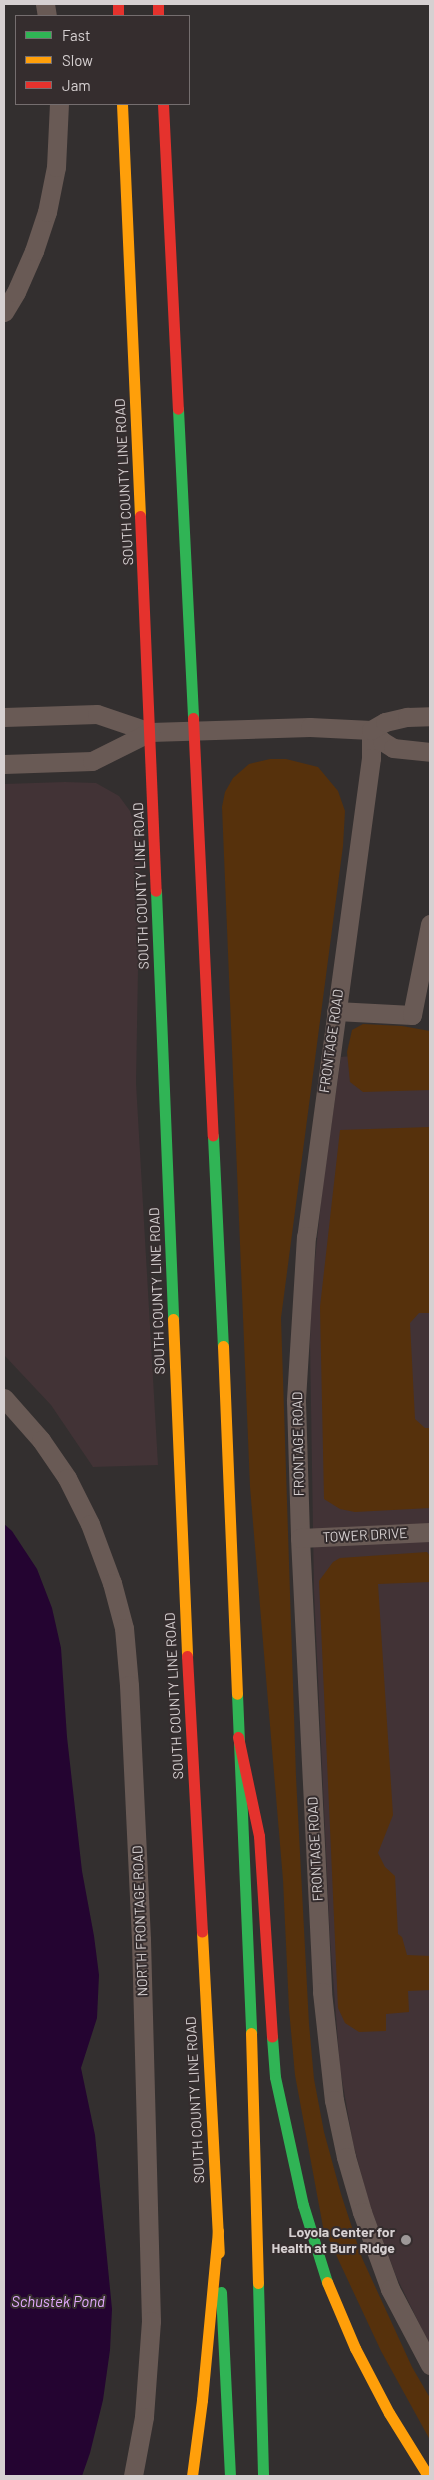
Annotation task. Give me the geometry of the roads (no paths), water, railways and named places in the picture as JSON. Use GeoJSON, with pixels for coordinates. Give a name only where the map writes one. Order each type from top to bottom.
{"type":"FeatureCollection","features":[{"type":"Feature","properties":{"kind":"main road","name":"SOUTH COUNTY LINE ROAD"},"geometry":{"type":"LineString","coordinates":[[122,105],[150,732],[182,1564],[230,2476]]}},
{"type":"Feature","properties":{"kind":"main road"},"geometry":{"type":"LineString","coordinates":[[162,105],[228,1455],[252,2063],[262,2476]]}},
{"type":"Feature","properties":{"kind":"main road"},"geometry":{"type":"LineString","coordinates":[[238,1737],[259,1836],[276,2077],[303,2205],[326,2282],[355,2348],[389,2413],[428,2476]]}},
{"type":"Feature","properties":{"kind":"main road"},"geometry":{"type":"LineString","coordinates":[[192,2476],[202,2400],[218,2231]]}},
{"type":"Feature","properties":{"kind":"street"},"geometry":{"type":"LineString","coordinates":[[4,312],[16,292],[34,251],[47,212],[56,167],[59,105]]}},
{"type":"Feature","properties":{"kind":"street"},"geometry":{"type":"LineString","coordinates":[[4,717],[96,714],[150,732]]}},
{"type":"Feature","properties":{"kind":"street"},"geometry":{"type":"LineString","coordinates":[[4,764],[92,761],[150,732],[192,729],[310,727],[371,730],[385,722],[407,717],[430,716]]}},
{"type":"Feature","properties":{"kind":"street"},"geometry":{"type":"LineString","coordinates":[[371,730],[382,741],[393,748],[430,752]]}},
{"type":"Feature","properties":{"kind":"street","name":"FRONTAGE ROAD"},"geometry":{"type":"LineString","coordinates":[[371,730],[371,758],[304,1255],[296,1401],[300,1538],[322,1992],[334,2100],[346,2157],[362,2212],[390,2289],[430,2365]]}},
{"type":"Feature","properties":{"kind":"street"},"geometry":{"type":"LineString","coordinates":[[336,1011],[412,1015],[430,924]]}},
{"type":"Feature","properties":{"kind":"street","name":"NORTH FRONTAGE ROAD"},"geometry":{"type":"LineString","coordinates":[[4,1398],[41,1440],[67,1478],[90,1524],[112,1583],[124,1628],[130,1685],[141,1940],[151,2322],[144,2417],[133,2476]]}},
{"type":"Feature","properties":{"kind":"street","name":"TOWER DRIVE"},"geometry":{"type":"LineString","coordinates":[[300,1538],[430,1532]]}},
{"type":"Feature","properties":{"kind":"water","name":"Schustek Pond"},"geometry":{"type":"Polygon","coordinates":[[[4,1524],[12,1531],[37,1569],[52,1608],[61,1648],[67,1737],[82,1871],[99,1975],[97,2018],[81,2068],[95,2135],[112,2309],[110,2350],[103,2400],[90,2453],[82,2476],[4,2476],[4,1524]]]}},
{"type":"Feature","properties":{"kind":"place","name":"Loyola Center for Health at Burr Ridge"},"geometry":{"type":"Point","coordinates":[406,2240]}}]}
